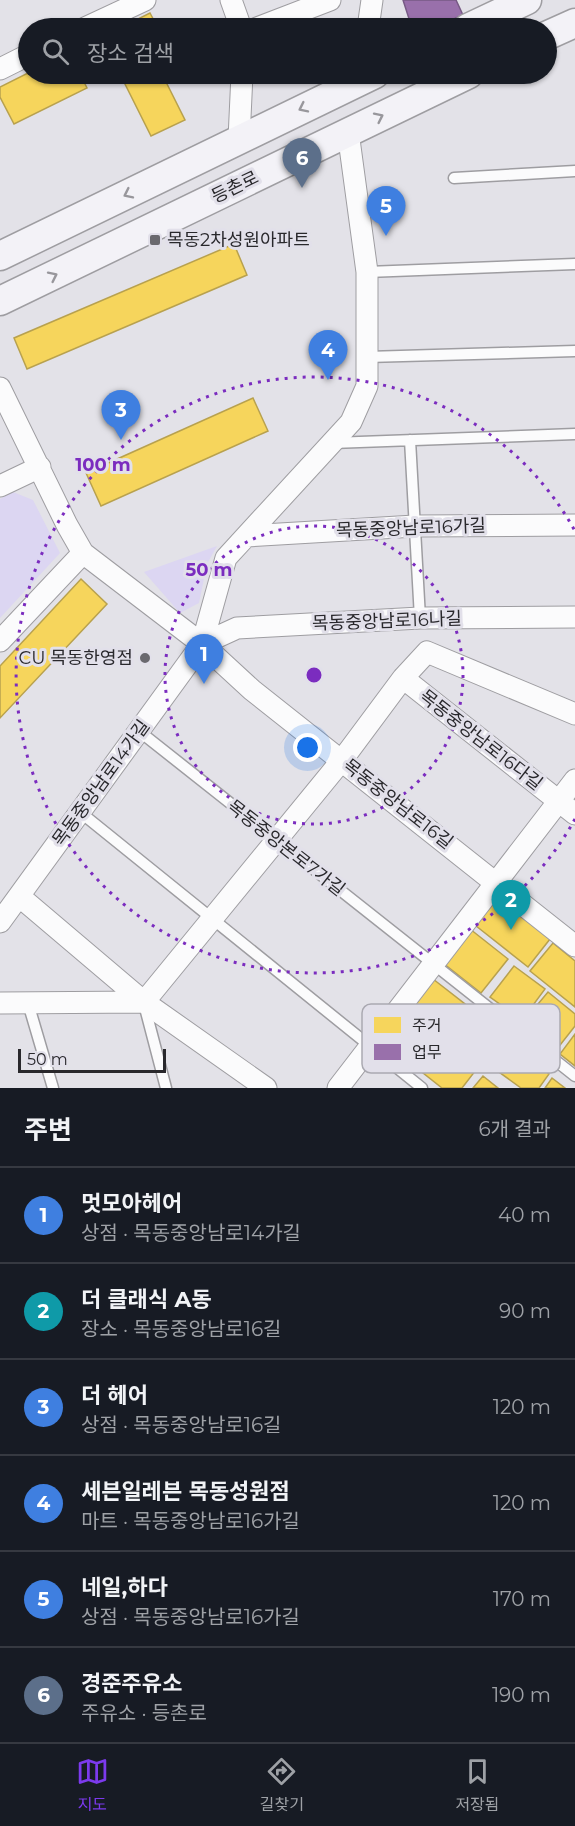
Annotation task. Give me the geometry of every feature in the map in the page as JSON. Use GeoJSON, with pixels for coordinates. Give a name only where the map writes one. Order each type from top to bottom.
{"type":"FeatureCollection","features":[{"type":"Feature","properties":{"kind":"main road"},"geometry":{"type":"LineString","coordinates":[[489,18],[527,0]]}},
{"type":"Feature","properties":{"kind":"main road"},"geometry":{"type":"LineString","coordinates":[[557,31],[575,23]]}},
{"type":"Feature","properties":{"kind":"main road"},"geometry":{"type":"LineString","coordinates":[[0,256],[354,84]]}},
{"type":"Feature","properties":{"kind":"main road","name":"등촌로"},"geometry":{"type":"LineString","coordinates":[[0,301],[448,84]]}},
{"type":"Feature","properties":{"kind":"street"},"geometry":{"type":"LineString","coordinates":[[106,18],[145,0]]}},
{"type":"Feature","properties":{"kind":"street"},"geometry":{"type":"LineString","coordinates":[[231,0],[237,18]]}},
{"type":"Feature","properties":{"kind":"street"},"geometry":{"type":"LineString","coordinates":[[283,18],[330,0]]}},
{"type":"Feature","properties":{"kind":"street"},"geometry":{"type":"LineString","coordinates":[[369,18],[372,0]]}},
{"type":"Feature","properties":{"kind":"street"},"geometry":{"type":"LineString","coordinates":[[0,69],[18,60]]}},
{"type":"Feature","properties":{"kind":"street"},"geometry":{"type":"LineString","coordinates":[[239,139],[242,84]]}},
{"type":"Feature","properties":{"kind":"street"},"geometry":{"type":"LineString","coordinates":[[202,644],[226,558],[351,422],[367,386],[367,272],[348,132]]}},
{"type":"Feature","properties":{"kind":"street","name":"목동중앙남로16길"},"geometry":{"type":"LineString","coordinates":[[0,388],[67,525],[84,553],[202,644],[252,690],[497,881],[575,946]]}},
{"type":"Feature","properties":{"kind":"street"},"geometry":{"type":"LineString","coordinates":[[0,486],[40,467]]}},
{"type":"Feature","properties":{"kind":"street","name":"목동중앙남로16가길"},"geometry":{"type":"LineString","coordinates":[[247,536],[415,526],[575,525]]}},
{"type":"Feature","properties":{"kind":"street"},"geometry":{"type":"LineString","coordinates":[[0,642],[84,553]]}},
{"type":"Feature","properties":{"kind":"street","name":"목동중앙남로16나길"},"geometry":{"type":"LineString","coordinates":[[202,644],[237,627],[420,618],[575,617]]}},
{"type":"Feature","properties":{"kind":"street","name":"목동중앙남로14가길"},"geometry":{"type":"LineString","coordinates":[[0,922],[202,644]]}},
{"type":"Feature","properties":{"kind":"street","name":"목동중앙남로16다길"},"geometry":{"type":"LineString","coordinates":[[144,1002],[342,760],[403,678],[427,652],[575,714]]}},
{"type":"Feature","properties":{"kind":"street","name":"목동중앙남로16다길"},"geometry":{"type":"LineString","coordinates":[[403,678],[567,808]]}},
{"type":"Feature","properties":{"kind":"street","name":"목동중앙남로16다길"},"geometry":{"type":"LineString","coordinates":[[497,881],[567,808],[575,780]]}},
{"type":"Feature","properties":{"kind":"street"},"geometry":{"type":"LineString","coordinates":[[403,1004],[497,881]]}},
{"type":"Feature","properties":{"kind":"street"},"geometry":{"type":"LineString","coordinates":[[19,896],[144,1002],[266,1088]]}},
{"type":"Feature","properties":{"kind":"street"},"geometry":{"type":"LineString","coordinates":[[0,1003],[144,1002]]}},
{"type":"Feature","properties":{"kind":"street"},"geometry":{"type":"LineString","coordinates":[[338,1088],[362,1056]]}},
{"type":"Feature","properties":{"kind":"lane"},"geometry":{"type":"LineString","coordinates":[[454,178],[575,171]]}},
{"type":"Feature","properties":{"kind":"lane"},"geometry":{"type":"LineString","coordinates":[[367,272],[575,264]]}},
{"type":"Feature","properties":{"kind":"lane"},"geometry":{"type":"LineString","coordinates":[[367,357],[575,351]]}},
{"type":"Feature","properties":{"kind":"lane"},"geometry":{"type":"LineString","coordinates":[[332,443],[575,434]]}},
{"type":"Feature","properties":{"kind":"lane"},"geometry":{"type":"LineString","coordinates":[[410,441],[420,618]]}},
{"type":"Feature","properties":{"kind":"lane","name":"목동중앙본로7가길"},"geometry":{"type":"LineString","coordinates":[[139,731],[483,1004]]}},
{"type":"Feature","properties":{"kind":"lane"},"geometry":{"type":"LineString","coordinates":[[80,812],[362,1041]]}},
{"type":"Feature","properties":{"kind":"lane"},"geometry":{"type":"LineString","coordinates":[[144,1002],[166,1088]]}},
{"type":"Feature","properties":{"kind":"lane"},"geometry":{"type":"LineString","coordinates":[[28,1003],[53,1088]]}},
{"type":"Feature","properties":{"kind":"lane","name":"목동중앙본로7가길"},"geometry":{"type":"LineString","coordinates":[[560,1064],[575,1076]]}},
{"type":"Feature","properties":{"kind":"lane"},"geometry":{"type":"LineString","coordinates":[[403,1073],[422,1088]]}},
{"type":"Feature","properties":{"kind":"shaded area"},"geometry":{"type":"Polygon","coordinates":[[[13,492],[33,500],[60,553],[0,618],[0,499],[13,492]]]}},
{"type":"Feature","properties":{"kind":"shaded area"},"geometry":{"type":"Polygon","coordinates":[[[217,546],[207,564],[199,603],[180,613],[144,572],[217,546]]]}},
{"type":"Feature","properties":{"kind":"building: 주거"},"geometry":{"type":"Polygon","coordinates":[[[150,13],[153,18],[140,18],[150,13]]]}},
{"type":"Feature","properties":{"kind":"building: 주거"},"geometry":{"type":"Polygon","coordinates":[[[18,78],[18,84],[85,84],[87,88],[14,124],[0,97],[0,87],[18,78]]]}},
{"type":"Feature","properties":{"kind":"building: 주거"},"geometry":{"type":"Polygon","coordinates":[[[125,84],[167,84],[185,120],[151,136],[125,84]]]}},
{"type":"Feature","properties":{"kind":"building: 주거"},"geometry":{"type":"Polygon","coordinates":[[[234,244],[247,275],[27,369],[14,338],[234,244]]]}},
{"type":"Feature","properties":{"kind":"building: 주거"},"geometry":{"type":"Polygon","coordinates":[[[253,398],[268,431],[101,506],[86,473],[253,398]]]}},
{"type":"Feature","properties":{"kind":"building: 주거"},"geometry":{"type":"Polygon","coordinates":[[[81,579],[107,604],[0,718],[0,666],[81,579]]]}},
{"type":"Feature","properties":{"kind":"building: 주거"},"geometry":{"type":"Polygon","coordinates":[[[495,892],[550,939],[528,967],[471,922],[495,892]]]}},
{"type":"Feature","properties":{"kind":"building: 주거"},"geometry":{"type":"Polygon","coordinates":[[[470,929],[508,959],[481,993],[443,963],[470,929]]]}},
{"type":"Feature","properties":{"kind":"building: 주거"},"geometry":{"type":"Polygon","coordinates":[[[553,943],[575,961],[575,1007],[530,971],[553,943]]]}},
{"type":"Feature","properties":{"kind":"building: 주거"},"geometry":{"type":"Polygon","coordinates":[[[514,966],[545,989],[534,1004],[500,1004],[490,997],[514,966]]]}},
{"type":"Feature","properties":{"kind":"building: 주거"},"geometry":{"type":"Polygon","coordinates":[[[433,979],[465,1004],[414,1004],[433,979]]]}},
{"type":"Feature","properties":{"kind":"building: 주거"},"geometry":{"type":"Polygon","coordinates":[[[548,992],[575,1014],[575,1026],[560,1045],[560,1004],[538,1004],[548,992]]]}},
{"type":"Feature","properties":{"kind":"building: 주거"},"geometry":{"type":"Polygon","coordinates":[[[575,1034],[575,1066],[560,1054],[575,1034]]]}},
{"type":"Feature","properties":{"kind":"building: 주거"},"geometry":{"type":"Polygon","coordinates":[[[423,1073],[474,1073],[462,1088],[442,1088],[423,1073]]]}},
{"type":"Feature","properties":{"kind":"building: 주거"},"geometry":{"type":"Polygon","coordinates":[[[500,1073],[549,1074],[539,1088],[521,1088],[500,1073]]]}},
{"type":"Feature","properties":{"kind":"building: 주거"},"geometry":{"type":"Polygon","coordinates":[[[483,1076],[498,1088],[473,1088],[483,1076]]]}},
{"type":"Feature","properties":{"kind":"building: 주거"},"geometry":{"type":"Polygon","coordinates":[[[552,1078],[565,1088],[545,1088],[552,1078]]]}},
{"type":"Feature","properties":{"kind":"building: 업무"},"geometry":{"type":"Polygon","coordinates":[[[403,0],[456,0],[463,15],[456,18],[409,18],[403,0]]]}},
{"type":"Feature","properties":{"kind":"place","name":"경준주유소"},"geometry":{"type":"Point","coordinates":[302,188]}},
{"type":"Feature","properties":{"kind":"place","name":"네일,하다"},"geometry":{"type":"Point","coordinates":[386,236]}},
{"type":"Feature","properties":{"kind":"place","name":"목동2차성원아파트"},"geometry":{"type":"Point","coordinates":[155,240]}},
{"type":"Feature","properties":{"kind":"place","name":"세븐일레븐 목동성원점"},"geometry":{"type":"Point","coordinates":[328,380]}},
{"type":"Feature","properties":{"kind":"place","name":"더 헤어"},"geometry":{"type":"Point","coordinates":[121,440]}},
{"type":"Feature","properties":{"kind":"place","name":"CU 목동한영점"},"geometry":{"type":"Point","coordinates":[145,658]}},
{"type":"Feature","properties":{"kind":"place","name":"멋모아헤어"},"geometry":{"type":"Point","coordinates":[204,684]}},
{"type":"Feature","properties":{"kind":"place","name":"더 클래식 A동"},"geometry":{"type":"Point","coordinates":[511,930]}}]}
